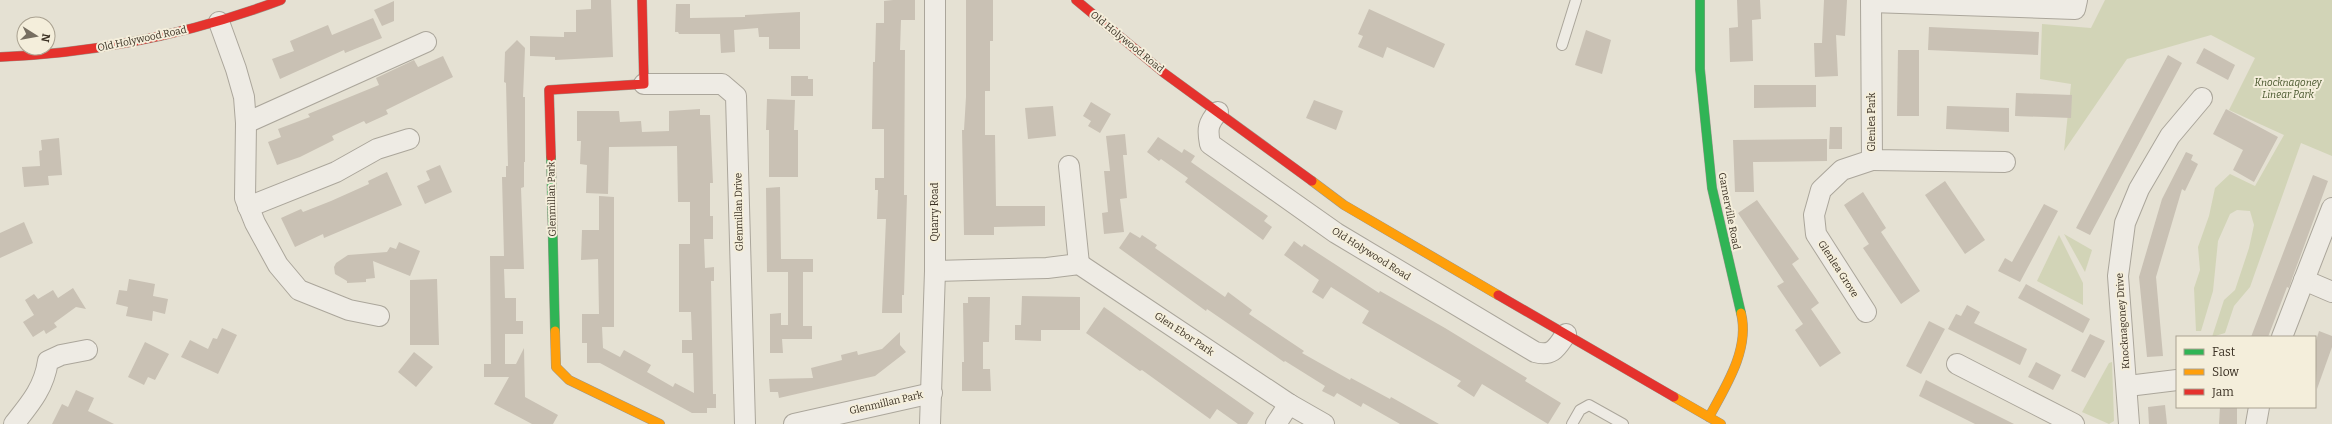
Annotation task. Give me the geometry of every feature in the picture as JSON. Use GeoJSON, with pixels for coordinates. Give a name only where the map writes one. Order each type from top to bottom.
{"type":"FeatureCollection","features":[{"type":"Feature","properties":{"kind":"street","name":"Old Holywood Road"},"geometry":{"type":"LineString","coordinates":[[0,57],[67,54],[134,42],[219,22],[281,0]]}},
{"type":"Feature","properties":{"kind":"street"},"geometry":{"type":"LineString","coordinates":[[642,0],[644,84]]}},
{"type":"Feature","properties":{"kind":"street","name":"Quarry Road"},"geometry":{"type":"LineString","coordinates":[[930,424],[935,271],[935,0]]}},
{"type":"Feature","properties":{"kind":"street","name":"Old Holywood Road"},"geometry":{"type":"LineString","coordinates":[[1076,0],[1164,73],[1344,205],[1721,424]]}},
{"type":"Feature","properties":{"kind":"street","name":"Garnerville Road"},"geometry":{"type":"LineString","coordinates":[[1700,0],[1700,69],[1712,188],[1744,325],[1743,345],[1736,366],[1710,417]]}},
{"type":"Feature","properties":{"kind":"street"},"geometry":{"type":"LineString","coordinates":[[1871,1],[2075,9],[2077,0]]}},
{"type":"Feature","properties":{"kind":"street","name":"Glenlea Park"},"geometry":{"type":"LineString","coordinates":[[1871,1],[1872,160],[2004,162]]}},
{"type":"Feature","properties":{"kind":"street"},"geometry":{"type":"LineString","coordinates":[[219,22],[236,69],[244,97],[246,123],[245,198],[248,207],[278,265],[299,290],[349,310],[379,316]]}},
{"type":"Feature","properties":{"kind":"street"},"geometry":{"type":"LineString","coordinates":[[246,123],[426,42]]}},
{"type":"Feature","properties":{"kind":"street","name":"Glenmillan Park"},"geometry":{"type":"LineString","coordinates":[[644,84],[549,90],[556,367],[569,380],[660,424]]}},
{"type":"Feature","properties":{"kind":"street","name":"Glenmillan Drive"},"geometry":{"type":"LineString","coordinates":[[644,84],[722,84],[736,96],[745,424]]}},
{"type":"Feature","properties":{"kind":"street","name":"Knocknagoney Drive"},"geometry":{"type":"LineString","coordinates":[[2129,424],[2128,386],[2118,276],[2125,223],[2140,189],[2170,136],[2202,98]]}},
{"type":"Feature","properties":{"kind":"street","name":"Old Holywood Road"},"geometry":{"type":"LineString","coordinates":[[1218,112],[1210,120],[1207,130],[1210,144],[1336,233],[1535,352],[1545,354],[1553,351],[1566,334]]}},
{"type":"Feature","properties":{"kind":"street"},"geometry":{"type":"LineString","coordinates":[[248,207],[336,172],[377,148],[409,139]]}},
{"type":"Feature","properties":{"kind":"street","name":"Glenlea Grove"},"geometry":{"type":"LineString","coordinates":[[1866,312],[1816,234],[1814,215],[1821,190],[1842,170],[1872,160]]}},
{"type":"Feature","properties":{"kind":"street"},"geometry":{"type":"LineString","coordinates":[[935,271],[1048,268],[1079,264],[1069,166]]}},
{"type":"Feature","properties":{"kind":"street"},"geometry":{"type":"LineString","coordinates":[[2282,336],[2332,208]]}},
{"type":"Feature","properties":{"kind":"street","name":"Glen Ebor Park"},"geometry":{"type":"LineString","coordinates":[[1079,264],[1288,404],[1324,424]]}},
{"type":"Feature","properties":{"kind":"street"},"geometry":{"type":"LineString","coordinates":[[2304,280],[2332,292]]}},
{"type":"Feature","properties":{"kind":"street"},"geometry":{"type":"LineString","coordinates":[[14,424],[36,396],[46,378],[48,361],[61,355],[87,350]]}},
{"type":"Feature","properties":{"kind":"street"},"geometry":{"type":"LineString","coordinates":[[1957,364],[2074,424]]}},
{"type":"Feature","properties":{"kind":"street"},"geometry":{"type":"LineString","coordinates":[[2128,386],[2176,380]]}},
{"type":"Feature","properties":{"kind":"street","name":"Glenmillan Park"},"geometry":{"type":"LineString","coordinates":[[794,424],[932,393]]}},
{"type":"Feature","properties":{"kind":"street"},"geometry":{"type":"LineString","coordinates":[[1276,424],[1288,404]]}},
{"type":"Feature","properties":{"kind":"street"},"geometry":{"type":"LineString","coordinates":[[2256,424],[2259,408]]}},
{"type":"Feature","properties":{"kind":"street"},"geometry":{"type":"LineString","coordinates":[[0,421],[6,424]]}},
{"type":"Feature","properties":{"kind":"lane"},"geometry":{"type":"LineString","coordinates":[[1562,45],[1576,0]]}},
{"type":"Feature","properties":{"kind":"lane"},"geometry":{"type":"LineString","coordinates":[[1572,424],[1580,410],[1589,405],[1624,424]]}},
{"type":"Feature","properties":{"kind":"green space","name":"Knocknagoney Linear Park"},"geometry":{"type":"Polygon","coordinates":[[[2105,0],[2332,0],[2332,156],[2301,143],[2250,287],[2234,306],[2225,333],[2212,336],[2224,300],[2235,290],[2249,248],[2254,225],[2250,211],[2237,210],[2230,214],[2218,241],[2213,291],[2201,331],[2196,331],[2194,288],[2200,270],[2198,247],[2209,216],[2215,188],[2230,174],[2255,186],[2284,135],[2229,110],[2255,58],[2211,35],[2127,59],[2064,151],[2071,84],[2040,79],[2042,24],[2091,28],[2105,0]]]}},
{"type":"Feature","properties":{"kind":"green space"},"geometry":{"type":"Polygon","coordinates":[[[2064,234],[2092,250],[2085,272],[2064,234]]]}},
{"type":"Feature","properties":{"kind":"green space"},"geometry":{"type":"Polygon","coordinates":[[[2059,235],[2083,283],[2083,305],[2037,281],[2059,235]]]}},
{"type":"Feature","properties":{"kind":"green space"},"geometry":{"type":"Polygon","coordinates":[[[2112,362],[2114,421],[2109,424],[2082,412],[2109,363],[2112,362]]]}},
{"type":"Feature","properties":{"kind":"building"},"geometry":{"type":"Polygon","coordinates":[[[591,0],[611,0],[613,57],[555,60],[555,57],[530,56],[530,36],[564,37],[564,32],[576,32],[576,10],[591,9],[591,0]]]}},
{"type":"Feature","properties":{"kind":"building"},"geometry":{"type":"Polygon","coordinates":[[[915,0],[915,20],[901,20],[900,50],[905,50],[904,195],[907,195],[904,295],[902,295],[902,313],[882,313],[886,219],[877,219],[878,190],[875,190],[875,178],[884,178],[884,129],[872,129],[873,62],[875,62],[876,23],[884,23],[884,1],[915,0]]]}},
{"type":"Feature","properties":{"kind":"building"},"geometry":{"type":"Polygon","coordinates":[[[966,0],[993,0],[993,41],[990,41],[990,91],[985,91],[985,135],[995,135],[996,206],[1045,206],[1045,226],[994,227],[994,235],[964,235],[962,130],[964,130],[966,97],[966,0]]]}},
{"type":"Feature","properties":{"kind":"building"},"geometry":{"type":"Polygon","coordinates":[[[1737,0],[1760,0],[1761,19],[1752,20],[1753,61],[1730,62],[1729,28],[1738,27],[1737,0]]]}},
{"type":"Feature","properties":{"kind":"building"},"geometry":{"type":"Polygon","coordinates":[[[1824,0],[1847,0],[1845,36],[1836,35],[1838,76],[1815,77],[1814,43],[1822,43],[1824,0]]]}},
{"type":"Feature","properties":{"kind":"building"},"geometry":{"type":"Polygon","coordinates":[[[394,1],[394,21],[382,26],[374,10],[394,1]]]}},
{"type":"Feature","properties":{"kind":"building"},"geometry":{"type":"Polygon","coordinates":[[[676,4],[690,4],[690,18],[745,17],[745,15],[800,12],[800,49],[769,49],[769,37],[759,37],[758,28],[734,30],[735,52],[721,53],[720,34],[679,34],[678,32],[675,32],[676,4]]]}},
{"type":"Feature","properties":{"kind":"building"},"geometry":{"type":"Polygon","coordinates":[[[1369,9],[1445,44],[1434,68],[1387,47],[1383,58],[1358,47],[1363,36],[1358,34],[1369,9]]]}},
{"type":"Feature","properties":{"kind":"building"},"geometry":{"type":"Polygon","coordinates":[[[373,18],[382,38],[345,53],[344,50],[280,79],[272,59],[294,51],[290,41],[328,25],[332,35],[373,18]]]}},
{"type":"Feature","properties":{"kind":"building"},"geometry":{"type":"Polygon","coordinates":[[[1929,27],[2039,32],[2038,55],[1928,50],[1929,27]]]}},
{"type":"Feature","properties":{"kind":"building"},"geometry":{"type":"Polygon","coordinates":[[[1586,30],[1611,40],[1602,74],[1575,65],[1586,30]]]}},
{"type":"Feature","properties":{"kind":"building"},"geometry":{"type":"Polygon","coordinates":[[[517,40],[525,48],[523,97],[525,97],[525,162],[524,187],[521,188],[524,269],[504,269],[505,298],[516,298],[516,321],[523,321],[523,334],[505,334],[505,364],[516,364],[524,348],[525,397],[558,415],[553,424],[532,424],[494,404],[509,377],[484,377],[484,364],[491,364],[490,256],[504,256],[502,177],[506,177],[506,166],[508,166],[506,83],[504,82],[505,52],[517,40]]]}},
{"type":"Feature","properties":{"kind":"building"},"geometry":{"type":"Polygon","coordinates":[[[2204,48],[2235,65],[2228,80],[2196,63],[2204,48]]]}},
{"type":"Feature","properties":{"kind":"building"},"geometry":{"type":"Polygon","coordinates":[[[1898,50],[1919,50],[1919,116],[1897,116],[1898,50]]]}},
{"type":"Feature","properties":{"kind":"building"},"geometry":{"type":"Polygon","coordinates":[[[2168,55],[2182,63],[2090,235],[2076,228],[2168,55]]]}},
{"type":"Feature","properties":{"kind":"building"},"geometry":{"type":"Polygon","coordinates":[[[443,56],[453,77],[386,110],[388,114],[366,124],[364,121],[332,136],[334,140],[300,157],[277,165],[268,142],[281,137],[278,129],[310,117],[308,114],[379,85],[376,78],[414,60],[418,67],[443,56]]]}},
{"type":"Feature","properties":{"kind":"building"},"geometry":{"type":"Polygon","coordinates":[[[791,76],[808,76],[808,79],[813,79],[813,96],[791,96],[791,76]]]}},
{"type":"Feature","properties":{"kind":"building"},"geometry":{"type":"Polygon","coordinates":[[[1754,85],[1816,85],[1816,107],[1754,108],[1754,85]]]}},
{"type":"Feature","properties":{"kind":"building"},"geometry":{"type":"Polygon","coordinates":[[[2016,93],[2072,95],[2071,118],[2015,116],[2016,93]]]}},
{"type":"Feature","properties":{"kind":"building"},"geometry":{"type":"Polygon","coordinates":[[[767,99],[795,100],[794,130],[798,130],[798,177],[769,177],[769,130],[766,130],[767,99]]]}},
{"type":"Feature","properties":{"kind":"building"},"geometry":{"type":"Polygon","coordinates":[[[1314,100],[1343,111],[1336,130],[1306,118],[1314,100]]]}},
{"type":"Feature","properties":{"kind":"building"},"geometry":{"type":"Polygon","coordinates":[[[1091,102],[1111,114],[1100,133],[1088,126],[1091,121],[1083,116],[1091,102]]]}},
{"type":"Feature","properties":{"kind":"building"},"geometry":{"type":"Polygon","coordinates":[[[1053,106],[1056,136],[1028,139],[1025,108],[1053,106]]]}},
{"type":"Feature","properties":{"kind":"building"},"geometry":{"type":"Polygon","coordinates":[[[1947,106],[2009,108],[2009,132],[1946,129],[1947,106]]]}},
{"type":"Feature","properties":{"kind":"building"},"geometry":{"type":"Polygon","coordinates":[[[700,109],[700,115],[710,115],[713,183],[710,183],[710,216],[713,216],[713,239],[704,239],[705,268],[714,267],[714,281],[711,281],[713,394],[716,394],[716,408],[707,408],[707,413],[692,413],[600,363],[587,363],[587,343],[582,343],[582,314],[599,314],[598,259],[581,260],[582,230],[599,230],[599,196],[614,197],[614,327],[602,327],[603,348],[620,357],[624,350],[651,365],[647,372],[673,387],[675,383],[694,393],[693,353],[682,353],[682,340],[692,340],[691,312],[679,312],[679,244],[690,244],[690,202],[678,202],[677,146],[609,147],[608,194],[586,193],[587,165],[580,164],[581,141],[577,141],[577,111],[619,111],[620,122],[641,121],[642,132],[669,131],[669,111],[700,109]]]}},
{"type":"Feature","properties":{"kind":"building"},"geometry":{"type":"Polygon","coordinates":[[[2226,109],[2278,137],[2254,182],[2233,170],[2243,150],[2213,134],[2226,109]]]}},
{"type":"Feature","properties":{"kind":"building"},"geometry":{"type":"Polygon","coordinates":[[[1830,127],[1842,127],[1842,149],[1829,149],[1830,127]]]}},
{"type":"Feature","properties":{"kind":"building"},"geometry":{"type":"Polygon","coordinates":[[[1125,134],[1127,155],[1123,155],[1127,198],[1120,199],[1124,232],[1104,234],[1102,213],[1108,212],[1104,171],[1110,171],[1106,136],[1125,134]]]}},
{"type":"Feature","properties":{"kind":"building"},"geometry":{"type":"Polygon","coordinates":[[[1158,137],[1182,153],[1184,149],[1195,156],[1191,162],[1268,216],[1264,221],[1272,227],[1263,240],[1185,182],[1188,178],[1161,159],[1159,161],[1147,152],[1158,137]]]}},
{"type":"Feature","properties":{"kind":"building"},"geometry":{"type":"Polygon","coordinates":[[[59,138],[62,175],[48,176],[49,185],[24,187],[22,167],[40,166],[39,151],[42,150],[41,140],[59,138]]]}},
{"type":"Feature","properties":{"kind":"building"},"geometry":{"type":"Polygon","coordinates":[[[1827,139],[1827,161],[1753,162],[1754,192],[1735,192],[1733,140],[1827,139]]]}},
{"type":"Feature","properties":{"kind":"building"},"geometry":{"type":"Polygon","coordinates":[[[2186,152],[2193,155],[2191,160],[2198,164],[2185,191],[2182,189],[2156,277],[2163,356],[2147,357],[2139,277],[2162,199],[2186,152]]]}},
{"type":"Feature","properties":{"kind":"building"},"geometry":{"type":"Polygon","coordinates":[[[440,165],[452,192],[425,204],[417,186],[430,180],[426,171],[440,165]]]}},
{"type":"Feature","properties":{"kind":"building"},"geometry":{"type":"Polygon","coordinates":[[[387,172],[402,205],[324,238],[323,234],[295,247],[281,218],[301,209],[303,212],[331,201],[369,184],[368,181],[387,172]]]}},
{"type":"Feature","properties":{"kind":"building"},"geometry":{"type":"Polygon","coordinates":[[[2313,175],[2328,181],[2289,288],[2287,287],[2268,336],[2251,336],[2313,175]]]}},
{"type":"Feature","properties":{"kind":"building"},"geometry":{"type":"Polygon","coordinates":[[[1945,181],[1985,240],[1965,254],[1925,195],[1945,181]]]}},
{"type":"Feature","properties":{"kind":"building"},"geometry":{"type":"Polygon","coordinates":[[[780,187],[781,259],[813,259],[813,272],[803,272],[803,326],[812,326],[812,339],[782,339],[783,353],[770,353],[770,314],[781,313],[781,325],[788,325],[788,272],[767,272],[766,188],[780,187]]]}},
{"type":"Feature","properties":{"kind":"building"},"geometry":{"type":"Polygon","coordinates":[[[1863,192],[1886,228],[1881,232],[1920,291],[1901,304],[1863,248],[1869,244],[1844,205],[1863,192]]]}},
{"type":"Feature","properties":{"kind":"building"},"geometry":{"type":"Polygon","coordinates":[[[1757,200],[1799,259],[1792,264],[1819,303],[1811,309],[1841,353],[1820,367],[1795,330],[1803,324],[1777,286],[1784,282],[1738,213],[1757,200]]]}},
{"type":"Feature","properties":{"kind":"building"},"geometry":{"type":"Polygon","coordinates":[[[2044,204],[2058,211],[2020,282],[1998,271],[2005,258],[2012,262],[2044,204]]]}},
{"type":"Feature","properties":{"kind":"building"},"geometry":{"type":"Polygon","coordinates":[[[24,222],[33,243],[0,258],[0,233],[24,222]]]}},
{"type":"Feature","properties":{"kind":"building"},"geometry":{"type":"Polygon","coordinates":[[[1130,232],[1140,238],[1142,235],[1157,245],[1155,248],[1225,297],[1228,292],[1252,310],[1249,314],[1304,351],[1302,353],[1350,380],[1351,378],[1390,399],[1391,397],[1439,424],[1400,424],[1363,403],[1361,407],[1337,393],[1334,397],[1322,391],[1325,386],[1285,361],[1284,362],[1207,309],[1206,311],[1119,248],[1130,232]]]}},
{"type":"Feature","properties":{"kind":"building"},"geometry":{"type":"Polygon","coordinates":[[[1294,241],[1302,247],[1304,244],[1379,293],[1380,291],[1445,328],[1527,378],[1525,381],[1561,403],[1548,424],[1482,384],[1474,397],[1457,386],[1461,381],[1362,323],[1369,311],[1331,287],[1323,299],[1312,292],[1319,280],[1284,255],[1294,241]]]}},
{"type":"Feature","properties":{"kind":"building"},"geometry":{"type":"Polygon","coordinates":[[[399,242],[420,251],[410,276],[373,261],[375,278],[366,279],[366,282],[347,283],[347,281],[335,274],[334,267],[336,263],[348,255],[387,252],[390,247],[396,249],[399,242]]]}},
{"type":"Feature","properties":{"kind":"building"},"geometry":{"type":"Polygon","coordinates":[[[129,279],[155,284],[153,296],[168,299],[165,314],[153,311],[152,321],[126,316],[128,307],[116,304],[119,290],[127,291],[129,279]]]}},
{"type":"Feature","properties":{"kind":"building"},"geometry":{"type":"Polygon","coordinates":[[[437,279],[439,345],[410,345],[410,280],[437,279]]]}},
{"type":"Feature","properties":{"kind":"building"},"geometry":{"type":"Polygon","coordinates":[[[2026,284],[2090,319],[2083,333],[2018,298],[2026,284]]]}},
{"type":"Feature","properties":{"kind":"building"},"geometry":{"type":"Polygon","coordinates":[[[73,288],[86,309],[76,307],[54,323],[57,327],[46,334],[44,330],[33,337],[23,322],[34,315],[25,300],[34,294],[38,299],[53,290],[58,298],[73,288]]]}},
{"type":"Feature","properties":{"kind":"building"},"geometry":{"type":"Polygon","coordinates":[[[1022,296],[1080,297],[1080,330],[1041,330],[1041,341],[1015,340],[1015,325],[1021,325],[1022,296]]]}},
{"type":"Feature","properties":{"kind":"building"},"geometry":{"type":"Polygon","coordinates":[[[968,297],[990,297],[989,342],[983,342],[983,369],[990,369],[991,391],[962,391],[962,362],[964,362],[963,303],[968,303],[968,297]]]}},
{"type":"Feature","properties":{"kind":"building"},"geometry":{"type":"Polygon","coordinates":[[[1967,305],[1980,312],[1974,323],[2027,349],[2020,365],[1948,329],[1956,314],[1961,316],[1967,305]]]}},
{"type":"Feature","properties":{"kind":"building"},"geometry":{"type":"Polygon","coordinates":[[[1104,307],[1254,413],[1247,424],[1238,424],[1217,409],[1210,419],[1142,370],[1140,371],[1086,333],[1104,307]]]}},
{"type":"Feature","properties":{"kind":"building"},"geometry":{"type":"Polygon","coordinates":[[[1929,321],[1945,329],[1921,374],[1906,366],[1929,321]]]}},
{"type":"Feature","properties":{"kind":"building"},"geometry":{"type":"Polygon","coordinates":[[[222,328],[237,335],[218,374],[181,357],[190,340],[208,349],[213,338],[217,339],[222,328]]]}},
{"type":"Feature","properties":{"kind":"building"},"geometry":{"type":"Polygon","coordinates":[[[2319,331],[2332,336],[2332,347],[2317,389],[2316,366],[2316,341],[2319,331]]]}},
{"type":"Feature","properties":{"kind":"building"},"geometry":{"type":"Polygon","coordinates":[[[900,332],[900,345],[906,352],[875,376],[779,398],[778,392],[770,392],[769,379],[813,378],[811,368],[842,360],[841,355],[857,351],[858,355],[882,349],[900,332]]]}},
{"type":"Feature","properties":{"kind":"building"},"geometry":{"type":"Polygon","coordinates":[[[2090,334],[2105,341],[2085,378],[2071,371],[2090,334]]]}},
{"type":"Feature","properties":{"kind":"building"},"geometry":{"type":"Polygon","coordinates":[[[145,342],[169,354],[155,380],[148,377],[144,385],[128,377],[145,342]]]}},
{"type":"Feature","properties":{"kind":"building"},"geometry":{"type":"Polygon","coordinates":[[[414,352],[433,367],[416,387],[398,372],[414,352]]]}},
{"type":"Feature","properties":{"kind":"building"},"geometry":{"type":"Polygon","coordinates":[[[2036,362],[2061,375],[2053,390],[2028,377],[2036,362]]]}},
{"type":"Feature","properties":{"kind":"building"},"geometry":{"type":"Polygon","coordinates":[[[1926,380],[2014,424],[1975,424],[1919,396],[1926,380]]]}},
{"type":"Feature","properties":{"kind":"building"},"geometry":{"type":"Polygon","coordinates":[[[76,390],[94,398],[88,411],[114,424],[52,424],[62,404],[68,407],[76,390]]]}},
{"type":"Feature","properties":{"kind":"building"},"geometry":{"type":"Polygon","coordinates":[[[2165,405],[2167,424],[2149,424],[2148,407],[2165,405]]]}},
{"type":"Feature","properties":{"kind":"building"},"geometry":{"type":"Polygon","coordinates":[[[2220,408],[2237,408],[2237,424],[2219,424],[2220,408]]]}},
{"type":"Feature","properties":{"kind":"traffic: fast"},"geometry":{"type":"LineString","coordinates":[[1700,0],[1700,69],[1712,188],[1741,313]]}},
{"type":"Feature","properties":{"kind":"traffic: fast"},"geometry":{"type":"LineString","coordinates":[[551,157],[555,331]]}},
{"type":"Feature","properties":{"kind":"traffic: slow"},"geometry":{"type":"LineString","coordinates":[[1312,181],[1344,205],[1498,295]]}},
{"type":"Feature","properties":{"kind":"traffic: slow"},"geometry":{"type":"LineString","coordinates":[[1709,417],[1735,367],[1742,340],[1743,327],[1741,313]]}},
{"type":"Feature","properties":{"kind":"traffic: slow"},"geometry":{"type":"LineString","coordinates":[[555,331],[556,367],[569,380],[660,424]]}},
{"type":"Feature","properties":{"kind":"traffic: slow"},"geometry":{"type":"LineString","coordinates":[[1674,397],[1721,424]]}},
{"type":"Feature","properties":{"kind":"traffic: jam"},"geometry":{"type":"LineString","coordinates":[[0,57],[72,51],[143,40],[212,23],[281,0]]}},
{"type":"Feature","properties":{"kind":"traffic: jam"},"geometry":{"type":"LineString","coordinates":[[551,157],[549,90],[644,84],[642,0]]}},
{"type":"Feature","properties":{"kind":"traffic: jam"},"geometry":{"type":"LineString","coordinates":[[1076,0],[1164,73],[1312,181]]}},
{"type":"Feature","properties":{"kind":"traffic: jam"},"geometry":{"type":"LineString","coordinates":[[1498,295],[1674,397]]}}]}
